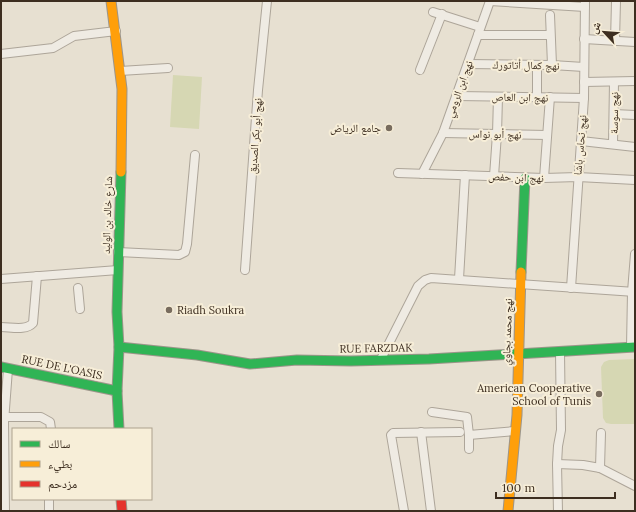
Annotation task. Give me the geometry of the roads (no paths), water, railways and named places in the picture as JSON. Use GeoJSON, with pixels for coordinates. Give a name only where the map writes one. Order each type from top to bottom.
{"type":"FeatureCollection","features":[{"type":"Feature","properties":{"kind":"street","name":"نهج أبو بكر الصديق"},"geometry":{"type":"LineString","coordinates":[[245,270],[266,1]]}},
{"type":"Feature","properties":{"kind":"street"},"geometry":{"type":"LineString","coordinates":[[490,1],[585,4]]}},
{"type":"Feature","properties":{"kind":"street","name":"نهج ابن الرومي"},"geometry":{"type":"LineString","coordinates":[[422,174],[443,133],[490,1]]}},
{"type":"Feature","properties":{"kind":"street"},"geometry":{"type":"LineString","coordinates":[[615,41],[616,1]]}},
{"type":"Feature","properties":{"kind":"street","name":"شارع خالد بن الوليد"},"geometry":{"type":"LineString","coordinates":[[112,2],[122,89],[117,312],[119,347],[117,391],[119,428]]}},
{"type":"Feature","properties":{"kind":"street","name":"نهج نحاس باشا"},"geometry":{"type":"LineString","coordinates":[[571,288],[584,98],[585,4]]}},
{"type":"Feature","properties":{"kind":"street"},"geometry":{"type":"LineString","coordinates":[[433,12],[442,14],[479,31],[550,35]]}},
{"type":"Feature","properties":{"kind":"street"},"geometry":{"type":"LineString","coordinates":[[420,70],[442,14]]}},
{"type":"Feature","properties":{"kind":"street"},"geometry":{"type":"LineString","coordinates":[[550,15],[552,65]]}},
{"type":"Feature","properties":{"kind":"street"},"geometry":{"type":"LineString","coordinates":[[1,54],[53,48],[74,36],[116,31]]}},
{"type":"Feature","properties":{"kind":"street"},"geometry":{"type":"LineString","coordinates":[[584,39],[635,42]]}},
{"type":"Feature","properties":{"kind":"street","name":"نهج كمال أتاتورك"},"geometry":{"type":"LineString","coordinates":[[468,64],[584,67]]}},
{"type":"Feature","properties":{"kind":"street"},"geometry":{"type":"LineString","coordinates":[[537,65],[537,97]]}},
{"type":"Feature","properties":{"kind":"street"},"geometry":{"type":"LineString","coordinates":[[120,71],[168,68]]}},
{"type":"Feature","properties":{"kind":"street"},"geometry":{"type":"LineString","coordinates":[[584,82],[635,82]]}},
{"type":"Feature","properties":{"kind":"street","name":"نهج سوسة"},"geometry":{"type":"LineString","coordinates":[[613,144],[614,82]]}},
{"type":"Feature","properties":{"kind":"street","name":"نهج ابن العاص"},"geometry":{"type":"LineString","coordinates":[[457,96],[584,98]]}},
{"type":"Feature","properties":{"kind":"street"},"geometry":{"type":"LineString","coordinates":[[494,176],[498,97]]}},
{"type":"Feature","properties":{"kind":"street"},"geometry":{"type":"LineString","coordinates":[[544,178],[550,97]]}},
{"type":"Feature","properties":{"kind":"street"},"geometry":{"type":"LineString","coordinates":[[614,114],[635,116]]}},
{"type":"Feature","properties":{"kind":"street","name":"نهج أبو نواس"},"geometry":{"type":"LineString","coordinates":[[443,133],[547,135]]}},
{"type":"Feature","properties":{"kind":"street"},"geometry":{"type":"LineString","coordinates":[[581,141],[635,147]]}},
{"type":"Feature","properties":{"kind":"street"},"geometry":{"type":"LineString","coordinates":[[118,252],[179,255],[185,252],[195,154]]}},
{"type":"Feature","properties":{"kind":"street","name":"نهج ابن حفص"},"geometry":{"type":"LineString","coordinates":[[398,173],[525,178],[578,177],[635,180]]}},
{"type":"Feature","properties":{"kind":"street"},"geometry":{"type":"LineString","coordinates":[[459,279],[465,175]]}},
{"type":"Feature","properties":{"kind":"street","name":"نهج محمد بجاوي"},"geometry":{"type":"LineString","coordinates":[[508,511],[517,415],[520,284],[525,178]]}},
{"type":"Feature","properties":{"kind":"street"},"geometry":{"type":"LineString","coordinates":[[633,347],[635,254]]}},
{"type":"Feature","properties":{"kind":"street"},"geometry":{"type":"LineString","coordinates":[[1,279],[118,270]]}},
{"type":"Feature","properties":{"kind":"street"},"geometry":{"type":"LineString","coordinates":[[1,327],[24,328],[33,323],[37,276]]}},
{"type":"Feature","properties":{"kind":"street"},"geometry":{"type":"LineString","coordinates":[[381,359],[418,286],[425,280],[431,278],[634,292]]}},
{"type":"Feature","properties":{"kind":"street"},"geometry":{"type":"LineString","coordinates":[[78,288],[80,309]]}},
{"type":"Feature","properties":{"kind":"street","name":"RUE FARZDAK"},"geometry":{"type":"LineString","coordinates":[[119,347],[197,355],[250,364],[297,360],[351,361],[381,359],[429,359],[633,347]]}},
{"type":"Feature","properties":{"kind":"street"},"geometry":{"type":"LineString","coordinates":[[558,511],[557,464],[561,430],[560,352]]}},
{"type":"Feature","properties":{"kind":"street"},"geometry":{"type":"LineString","coordinates":[[4,368],[3,501],[5,511]]}},
{"type":"Feature","properties":{"kind":"street","name":"RUE DE L'OASIS"},"geometry":{"type":"LineString","coordinates":[[4,368],[117,391]]}},
{"type":"Feature","properties":{"kind":"street"},"geometry":{"type":"LineString","coordinates":[[432,412],[467,417],[470,449]]}},
{"type":"Feature","properties":{"kind":"street"},"geometry":{"type":"LineString","coordinates":[[4,417],[41,417],[48,419],[51,428]]}},
{"type":"Feature","properties":{"kind":"street"},"geometry":{"type":"LineString","coordinates":[[422,432],[431,511]]}},
{"type":"Feature","properties":{"kind":"street"},"geometry":{"type":"LineString","coordinates":[[404,511],[391,435],[393,433],[460,432]]}},
{"type":"Feature","properties":{"kind":"street"},"geometry":{"type":"LineString","coordinates":[[469,436],[515,432]]}},
{"type":"Feature","properties":{"kind":"street"},"geometry":{"type":"LineString","coordinates":[[600,468],[601,433]]}},
{"type":"Feature","properties":{"kind":"street"},"geometry":{"type":"LineString","coordinates":[[557,464],[583,465],[600,468],[635,486]]}},
{"type":"Feature","properties":{"kind":"street"},"geometry":{"type":"LineString","coordinates":[[49,500],[49,511]]}},
{"type":"Feature","properties":{"kind":"street"},"geometry":{"type":"LineString","coordinates":[[121,500],[122,511]]}},
{"type":"Feature","properties":{"kind":"place","name":"جامع الرياض"},"geometry":{"type":"Point","coordinates":[389,128]}},
{"type":"Feature","properties":{"kind":"place","name":"Riadh Soukra"},"geometry":{"type":"Point","coordinates":[169,310]}},
{"type":"Feature","properties":{"kind":"place","name":"American Cooperative School of Tunis"},"geometry":{"type":"Point","coordinates":[599,394]}}]}
